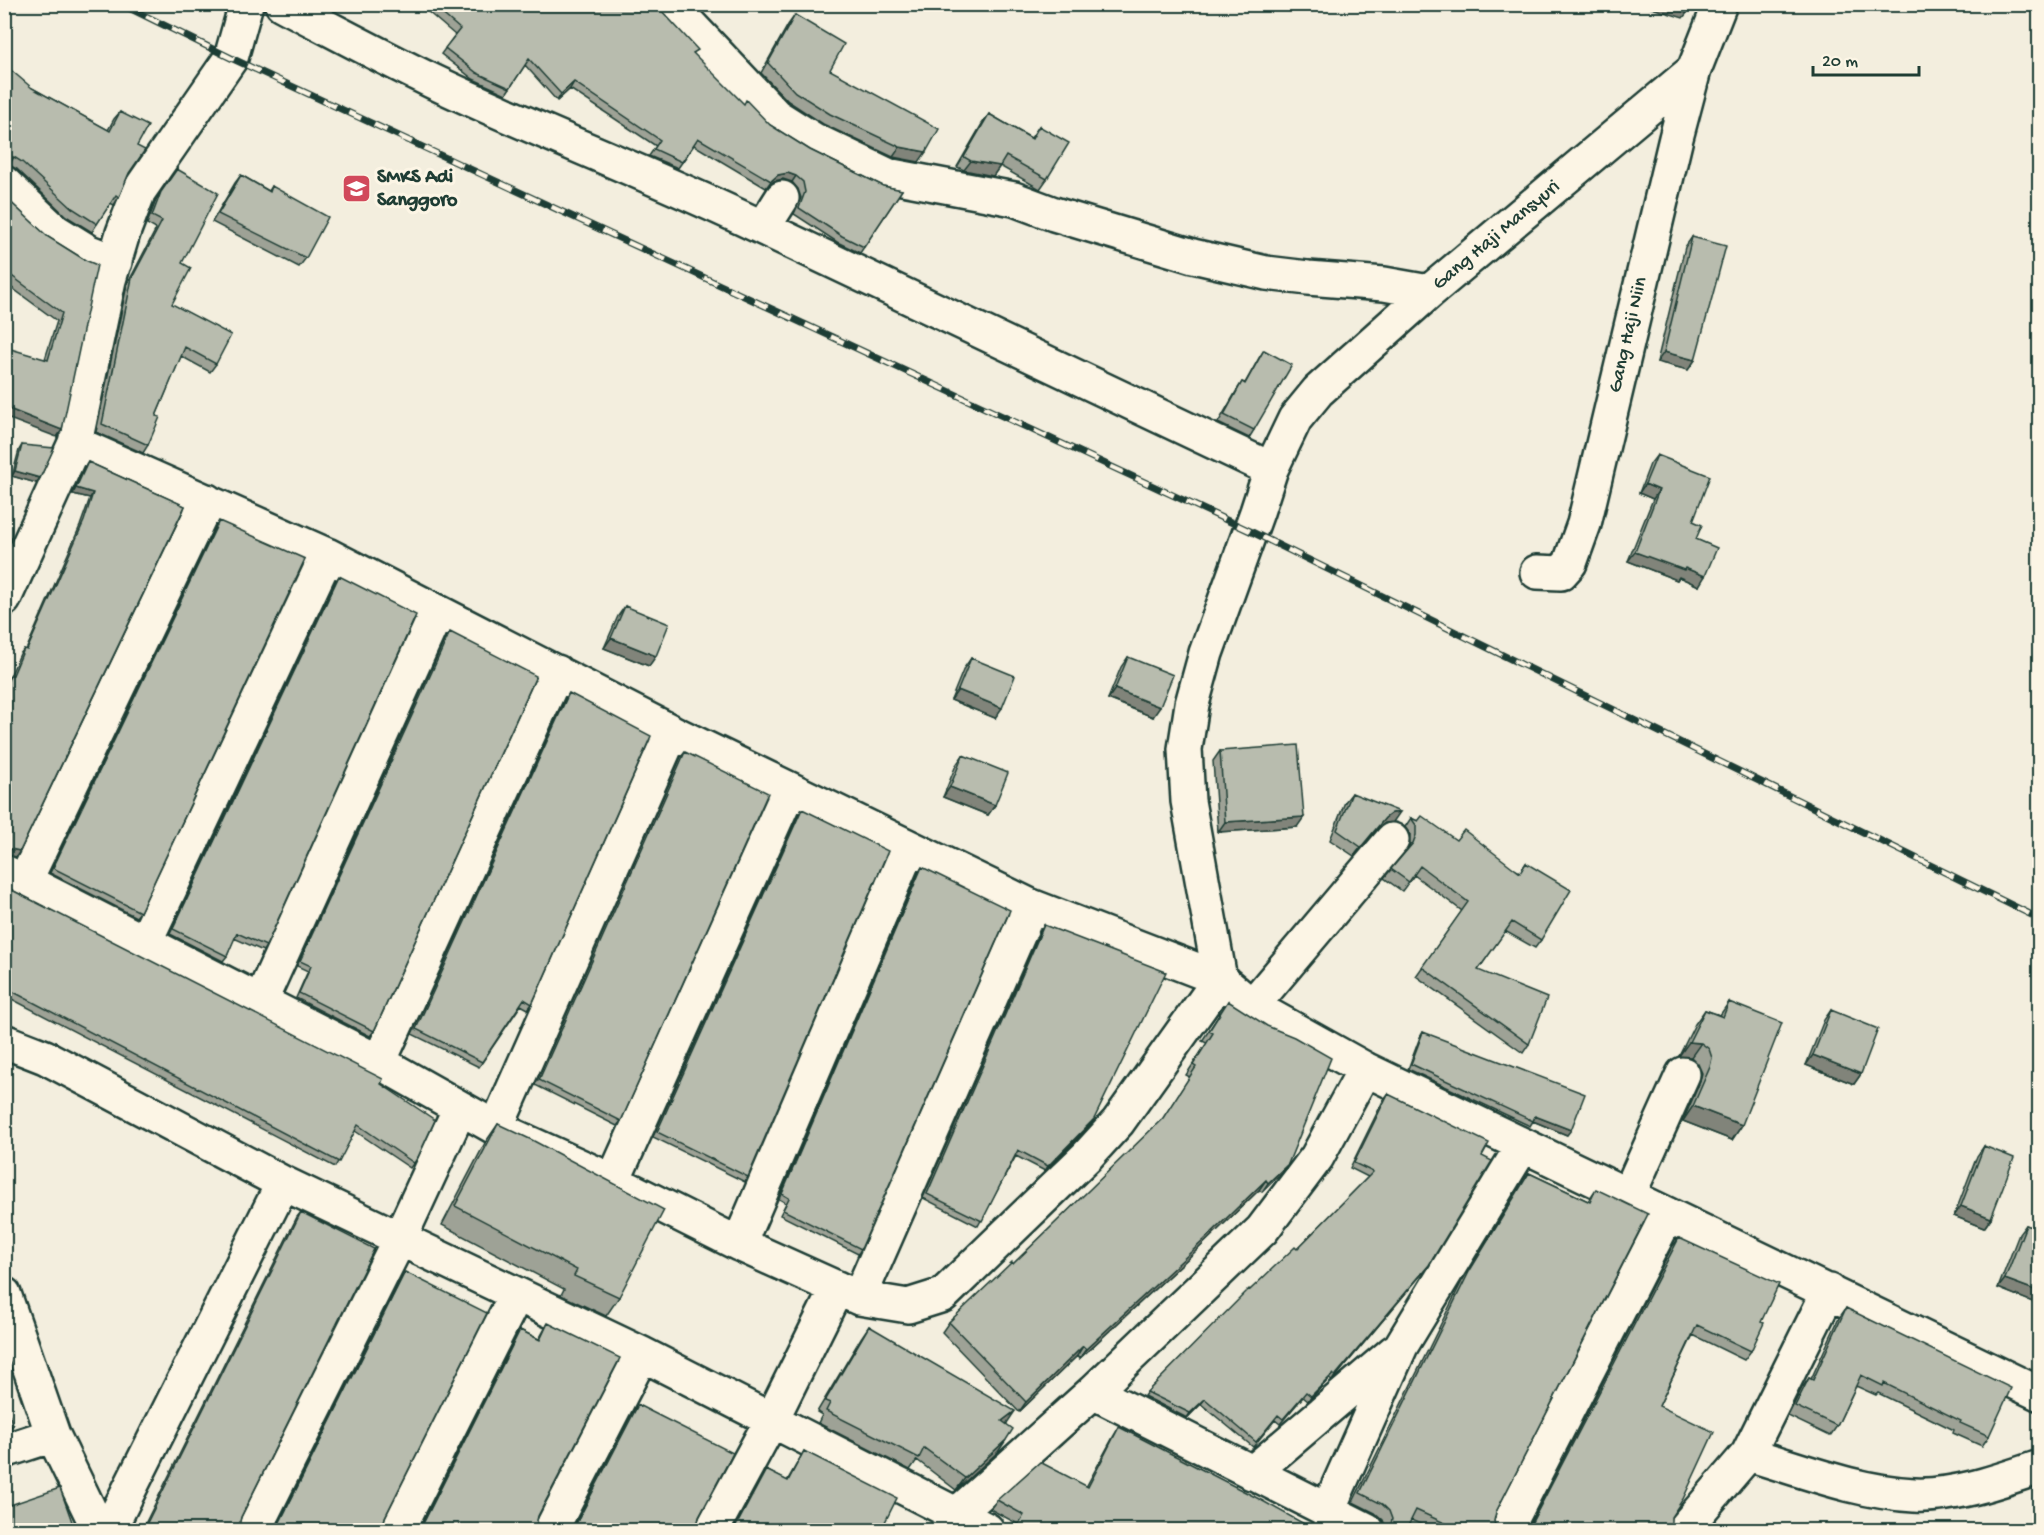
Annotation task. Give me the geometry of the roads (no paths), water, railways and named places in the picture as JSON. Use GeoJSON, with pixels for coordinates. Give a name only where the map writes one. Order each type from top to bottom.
{"type":"FeatureCollection","features":[{"type":"Feature","properties":{"kind":"street"},"geometry":{"type":"LineString","coordinates":[[4,599],[75,443],[109,280],[139,191],[231,58],[246,4]]}},
{"type":"Feature","properties":{"kind":"street"},"geometry":{"type":"LineString","coordinates":[[282,4],[432,81],[698,196],[1271,469]]}},
{"type":"Feature","properties":{"kind":"street"},"geometry":{"type":"LineString","coordinates":[[670,4],[776,116],[814,140],[887,176],[1014,199],[1054,214],[1193,256],[1266,273],[1384,284],[1429,292]]}},
{"type":"Feature","properties":{"kind":"street","name":"Gang Haji Mansyuri"},"geometry":{"type":"LineString","coordinates":[[1220,979],[1188,801],[1185,749],[1192,704],[1206,653],[1271,469],[1294,419],[1318,391],[1429,292],[1695,70],[1720,4]]}},
{"type":"Feature","properties":{"kind":"street","name":"Gang Haji Niin"},"geometry":{"type":"LineString","coordinates":[[1537,572],[1560,573],[1570,563],[1584,524],[1676,138],[1695,70]]}},
{"type":"Feature","properties":{"kind":"street"},"geometry":{"type":"LineString","coordinates":[[4,183],[55,231],[89,252],[115,261]]}},
{"type":"Feature","properties":{"kind":"street"},"geometry":{"type":"LineString","coordinates":[[763,228],[782,198]]}},
{"type":"Feature","properties":{"kind":"street"},"geometry":{"type":"LineString","coordinates":[[75,443],[327,555],[672,732],[1031,906],[1220,979],[1252,1006],[1365,1069],[2040,1394]]}},
{"type":"Feature","properties":{"kind":"street"},"geometry":{"type":"LineString","coordinates":[[207,501],[15,876],[379,1062],[496,1128],[613,1181],[739,1244],[848,1293],[908,1306],[943,1295],[1087,1156],[1118,1122],[1220,979]]}},
{"type":"Feature","properties":{"kind":"street"},"geometry":{"type":"LineString","coordinates":[[145,942],[327,555]]}},
{"type":"Feature","properties":{"kind":"street"},"geometry":{"type":"LineString","coordinates":[[260,1002],[437,612]]}},
{"type":"Feature","properties":{"kind":"street"},"geometry":{"type":"LineString","coordinates":[[379,1062],[557,672]]}},
{"type":"Feature","properties":{"kind":"street"},"geometry":{"type":"LineString","coordinates":[[496,1128],[672,732]]}},
{"type":"Feature","properties":{"kind":"street"},"geometry":{"type":"LineString","coordinates":[[613,1181],[789,790]]}},
{"type":"Feature","properties":{"kind":"street"},"geometry":{"type":"LineString","coordinates":[[1252,1006],[1392,840]]}},
{"type":"Feature","properties":{"kind":"street"},"geometry":{"type":"LineString","coordinates":[[739,1244],[909,847]]}},
{"type":"Feature","properties":{"kind":"street"},"geometry":{"type":"LineString","coordinates":[[712,1530],[771,1421],[848,1293],[1031,906]]}},
{"type":"Feature","properties":{"kind":"street"},"geometry":{"type":"LineString","coordinates":[[4,1041],[45,1057],[283,1183],[399,1240],[642,1354],[771,1421],[951,1523],[987,1530]]}},
{"type":"Feature","properties":{"kind":"street"},"geometry":{"type":"LineString","coordinates":[[951,1523],[1093,1392],[1262,1230],[1317,1156],[1365,1069]]}},
{"type":"Feature","properties":{"kind":"street"},"geometry":{"type":"LineString","coordinates":[[1628,1196],[1683,1074]]}},
{"type":"Feature","properties":{"kind":"street"},"geometry":{"type":"LineString","coordinates":[[254,1530],[399,1240],[460,1108]]}},
{"type":"Feature","properties":{"kind":"street"},"geometry":{"type":"LineString","coordinates":[[1327,1512],[1401,1346],[1523,1145]]}},
{"type":"Feature","properties":{"kind":"street"},"geometry":{"type":"LineString","coordinates":[[109,1530],[283,1183]]}},
{"type":"Feature","properties":{"kind":"street"},"geometry":{"type":"LineString","coordinates":[[1506,1530],[1668,1216]]}},
{"type":"Feature","properties":{"kind":"street"},"geometry":{"type":"LineString","coordinates":[[1683,1530],[1748,1454],[1829,1291]]}},
{"type":"Feature","properties":{"kind":"street"},"geometry":{"type":"LineString","coordinates":[[4,1294],[53,1435],[99,1530]]}},
{"type":"Feature","properties":{"kind":"street"},"geometry":{"type":"LineString","coordinates":[[398,1530],[516,1295]]}},
{"type":"Feature","properties":{"kind":"street"},"geometry":{"type":"LineString","coordinates":[[1252,1473],[1401,1346]]}},
{"type":"Feature","properties":{"kind":"street"},"geometry":{"type":"LineString","coordinates":[[551,1530],[642,1354]]}},
{"type":"Feature","properties":{"kind":"street"},"geometry":{"type":"LineString","coordinates":[[1093,1392],[1327,1512],[1367,1530]]}},
{"type":"Feature","properties":{"kind":"street"},"geometry":{"type":"LineString","coordinates":[[4,1451],[53,1435]]}},
{"type":"Feature","properties":{"kind":"street"},"geometry":{"type":"LineString","coordinates":[[1748,1454],[1849,1484],[1916,1495],[1989,1484],[2040,1467]]}},
{"type":"Feature","properties":{"kind":"railway"},"geometry":{"type":"LineString","coordinates":[[121,4],[231,58],[1250,531],[2040,919]]}},
{"type":"Feature","properties":{"kind":"place","name":"SMKS Adi Sanggoro"},"geometry":{"type":"Point","coordinates":[356,189]}}]}
